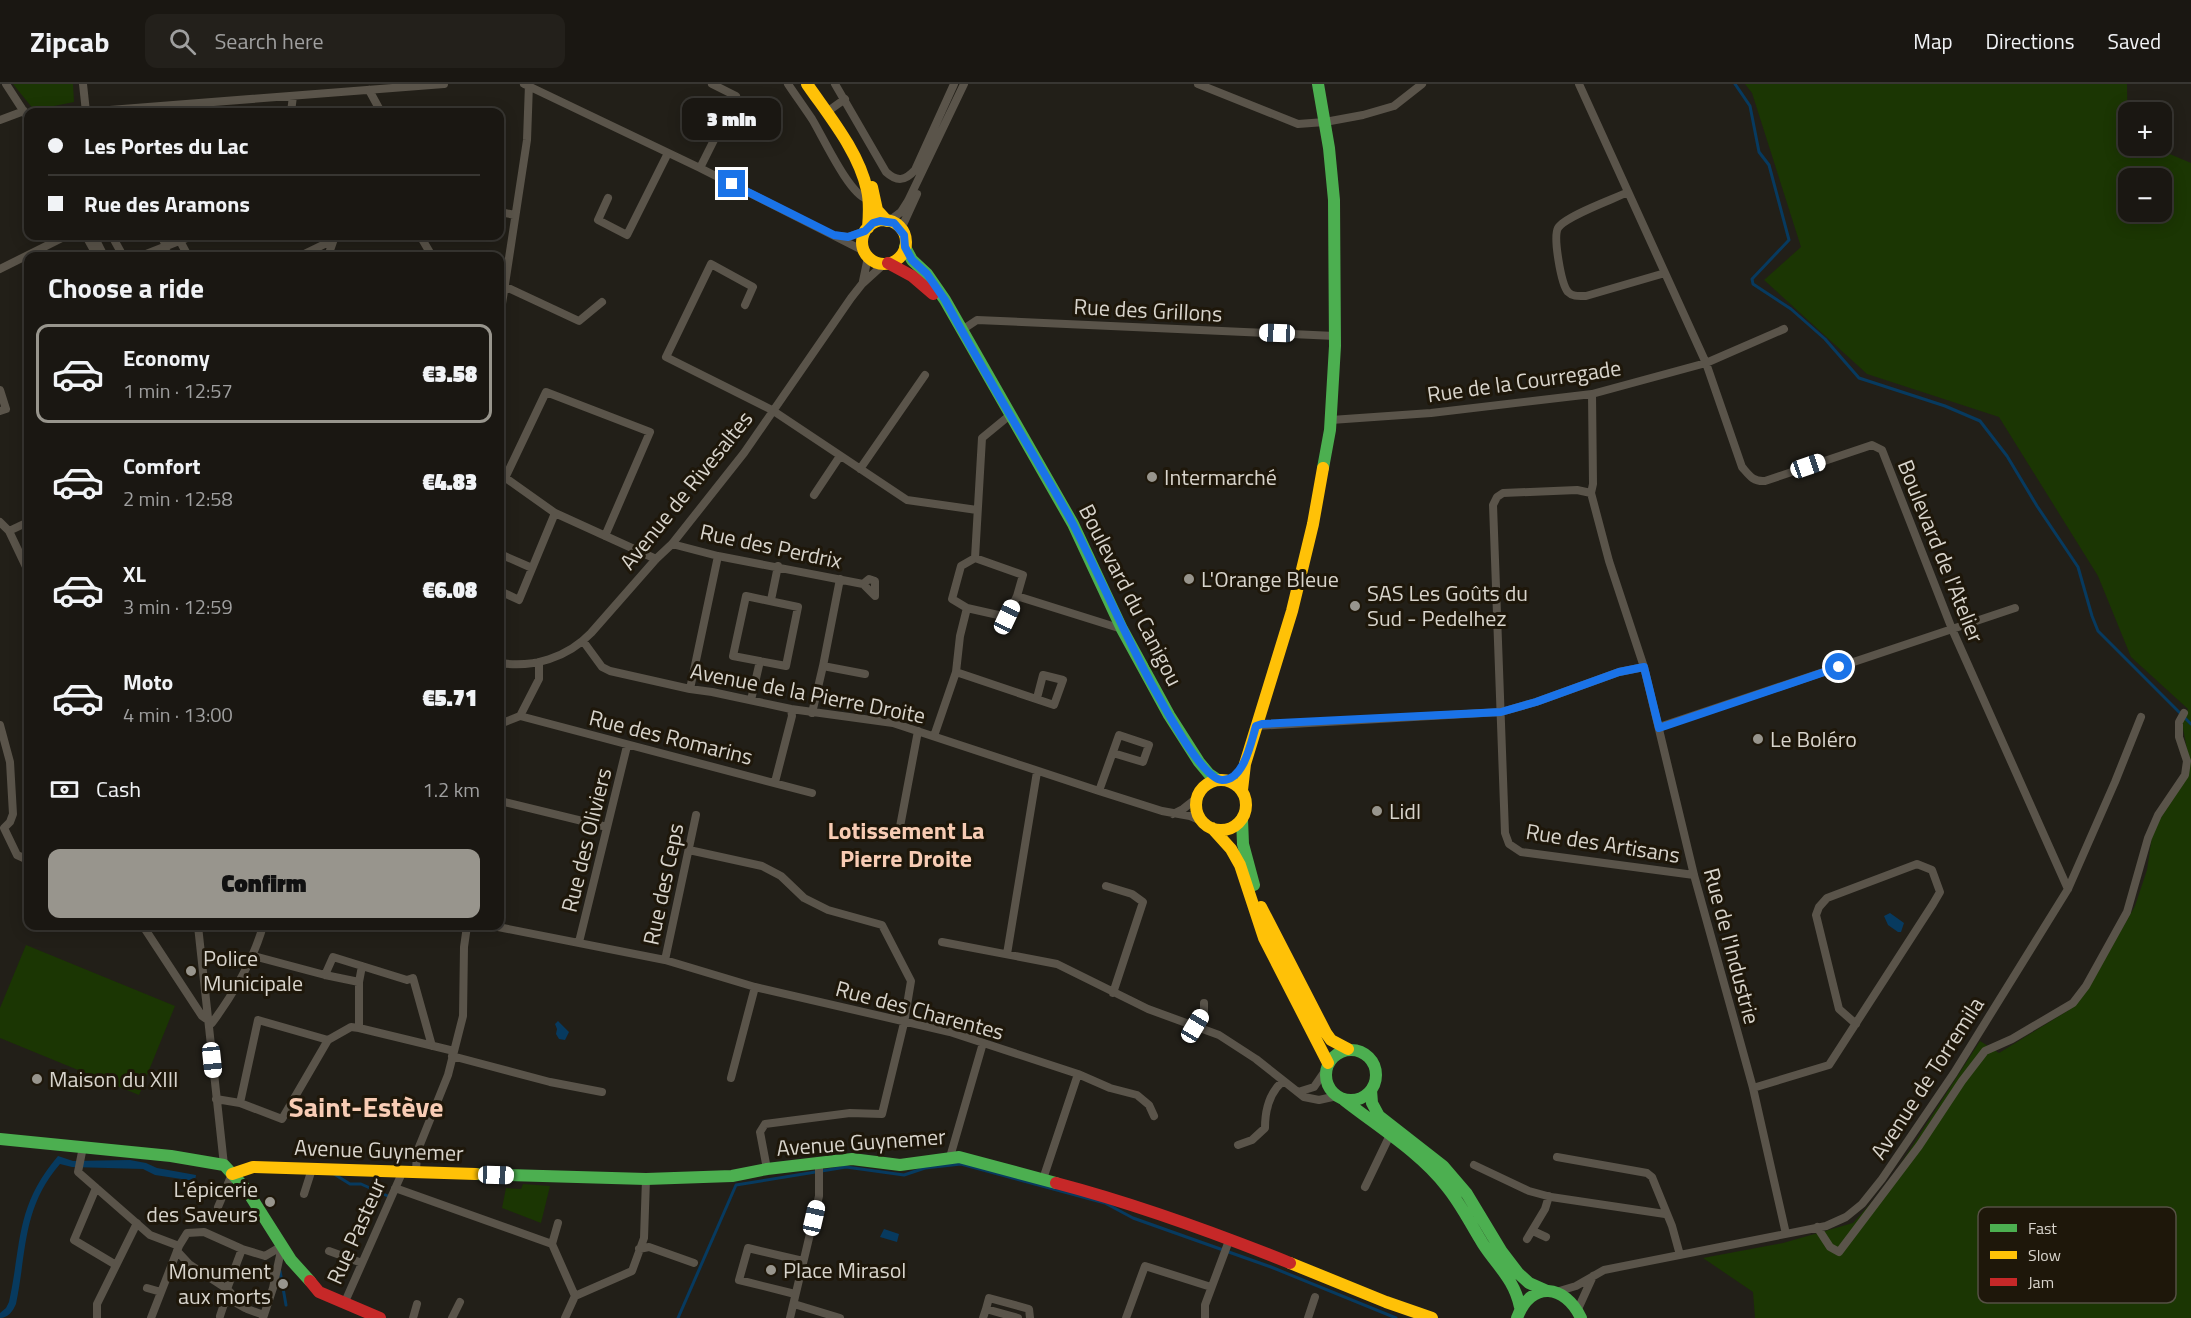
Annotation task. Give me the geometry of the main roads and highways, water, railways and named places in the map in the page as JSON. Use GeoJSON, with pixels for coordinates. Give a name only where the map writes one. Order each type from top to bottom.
{"type":"FeatureCollection","features":[{"type":"Feature","properties":{"kind":"main road"},"geometry":{"type":"LineString","coordinates":[[807,84],[861,173],[867,199],[866,230],[862,245],[866,254],[873,261],[886,264],[899,258],[905,247],[904,235],[901,229],[877,210],[874,191],[860,157],[815,84]]}},
{"type":"Feature","properties":{"kind":"main road"},"geometry":{"type":"LineString","coordinates":[[1318,84],[1334,200],[1335,336],[1330,420],[1310,535],[1292,611],[1245,764],[1242,790],[1246,804],[1240,831],[1265,918],[1326,1033],[1339,1046],[1363,1052],[1373,1062],[1376,1073],[1375,1084],[1371,1090],[1364,1097],[1356,1100],[1340,1098]]}},
{"type":"Feature","properties":{"kind":"main road"},"geometry":{"type":"LineString","coordinates":[[866,230],[880,221],[888,221]]}},
{"type":"Feature","properties":{"kind":"main road","name":"Boulevard du Canigou"},"geometry":{"type":"LineString","coordinates":[[905,247],[912,260],[927,274],[945,300],[1073,524],[1122,629],[1169,715],[1199,762],[1209,774],[1222,780]]}},
{"type":"Feature","properties":{"kind":"main road","name":"Boulevard du Canigou"},"geometry":{"type":"LineString","coordinates":[[886,264],[902,269],[926,285],[959,325]]}},
{"type":"Feature","properties":{"kind":"main road"},"geometry":{"type":"LineString","coordinates":[[1199,762],[1202,775],[1198,795],[1198,814],[1231,849],[1240,865],[1264,938],[1327,1067],[1327,1083],[1340,1098],[1422,1161],[1458,1199],[1483,1244],[1512,1282],[1517,1293],[1518,1313]]}},
{"type":"Feature","properties":{"kind":"main road"},"geometry":{"type":"LineString","coordinates":[[1198,795],[1211,782],[1222,780],[1237,772],[1245,764]]}},
{"type":"Feature","properties":{"kind":"main road"},"geometry":{"type":"LineString","coordinates":[[1222,780],[1237,785],[1242,790]]}},
{"type":"Feature","properties":{"kind":"main road"},"geometry":{"type":"LineString","coordinates":[[1207,824],[1229,829],[1242,819]]}},
{"type":"Feature","properties":{"kind":"main road"},"geometry":{"type":"LineString","coordinates":[[1327,1067],[1334,1055],[1348,1048]]}},
{"type":"Feature","properties":{"kind":"main road"},"geometry":{"type":"LineString","coordinates":[[1371,1090],[1372,1102],[1379,1116],[1443,1166],[1467,1194],[1493,1239],[1513,1267],[1529,1283],[1572,1301],[1580,1314]]}},
{"type":"Feature","properties":{"kind":"main road"},"geometry":{"type":"LineString","coordinates":[[0,1139],[171,1156],[228,1169],[264,1215],[291,1260],[319,1292],[380,1318]]}},
{"type":"Feature","properties":{"kind":"main road","name":"Avenue Guynemer"},"geometry":{"type":"LineString","coordinates":[[228,1169],[253,1167],[416,1172],[565,1182],[732,1176],[767,1169],[819,1168],[852,1159],[900,1165],[959,1157],[1094,1193],[1227,1246],[1432,1318]]}},
{"type":"Feature","properties":{"kind":"main road"},"geometry":{"type":"LineString","coordinates":[[1518,1313],[1527,1299],[1536,1293],[1551,1291]]}},
{"type":"Feature","properties":{"kind":"water"},"geometry":{"type":"Polygon","coordinates":[[[1890,913],[1904,923],[1901,932],[1888,925],[1884,916],[1890,913]]]}},
{"type":"Feature","properties":{"kind":"water"},"geometry":{"type":"Polygon","coordinates":[[[558,1021],[569,1032],[565,1040],[559,1039],[556,1034],[555,1024],[558,1021]]]}},
{"type":"Feature","properties":{"kind":"water"},"geometry":{"type":"Polygon","coordinates":[[[58,1156],[73,1161],[130,1160],[157,1168],[196,1175],[195,1181],[155,1175],[143,1169],[72,1167],[60,1164],[48,1180],[32,1214],[16,1304],[10,1314],[0,1318],[0,1313],[9,1302],[27,1209],[44,1174],[58,1156]]]}},
{"type":"Feature","properties":{"kind":"water"},"geometry":{"type":"Polygon","coordinates":[[[884,1229],[899,1234],[897,1242],[880,1237],[884,1229]]]}},
{"type":"Feature","properties":{"kind":"waterway"},"geometry":{"type":"LineString","coordinates":[[1735,84],[1750,106],[1759,152],[1769,165],[1789,240],[1752,279],[1753,284],[1791,309],[1825,339],[1859,378],[1945,406],[1980,421],[2007,456],[2078,567],[2098,631],[2191,724]]}},
{"type":"Feature","properties":{"kind":"waterway"},"geometry":{"type":"LineString","coordinates":[[678,1318],[736,1185],[846,1167],[904,1175],[925,1168],[961,1164],[1105,1203],[1133,1218],[1271,1267],[1396,1318]]}},
{"type":"Feature","properties":{"kind":"waterway"},"geometry":{"type":"LineString","coordinates":[[334,1174],[350,1184],[361,1184],[390,1197]]}},
{"type":"Feature","properties":{"kind":"waterway"},"geometry":{"type":"LineString","coordinates":[[280,1271],[286,1305]]}},
{"type":"Feature","properties":{"kind":"place","name":"Intermarché"},"geometry":{"type":"Point","coordinates":[1152,477]}},
{"type":"Feature","properties":{"kind":"place","name":"L'Orange Bleue"},"geometry":{"type":"Point","coordinates":[1189,579]}},
{"type":"Feature","properties":{"kind":"place","name":"SAS Les Goûts du Sud - Pedelhez"},"geometry":{"type":"Point","coordinates":[1355,606]}},
{"type":"Feature","properties":{"kind":"place","name":"Le Boléro"},"geometry":{"type":"Point","coordinates":[1758,739]}},
{"type":"Feature","properties":{"kind":"place","name":"Lidl"},"geometry":{"type":"Point","coordinates":[1377,811]}},
{"type":"Feature","properties":{"kind":"place","name":"Police Municipale"},"geometry":{"type":"Point","coordinates":[191,971]}},
{"type":"Feature","properties":{"kind":"place","name":"Maison du XIII"},"geometry":{"type":"Point","coordinates":[37,1079]}},
{"type":"Feature","properties":{"kind":"place","name":"L'épicerie des Saveurs"},"geometry":{"type":"Point","coordinates":[270,1202]}},
{"type":"Feature","properties":{"kind":"place","name":"Place Mirasol"},"geometry":{"type":"Point","coordinates":[771,1270]}},
{"type":"Feature","properties":{"kind":"place","name":"Monument aux morts"},"geometry":{"type":"Point","coordinates":[283,1284]}},
{"type":"Feature","properties":{"kind":"district","name":"Lotissement La Pierre Droite"},"geometry":{"type":"Point","coordinates":[906,844]}},
{"type":"Feature","properties":{"kind":"district","name":"Saint-Estève"},"geometry":{"type":"Point","coordinates":[366,1106]}}]}
